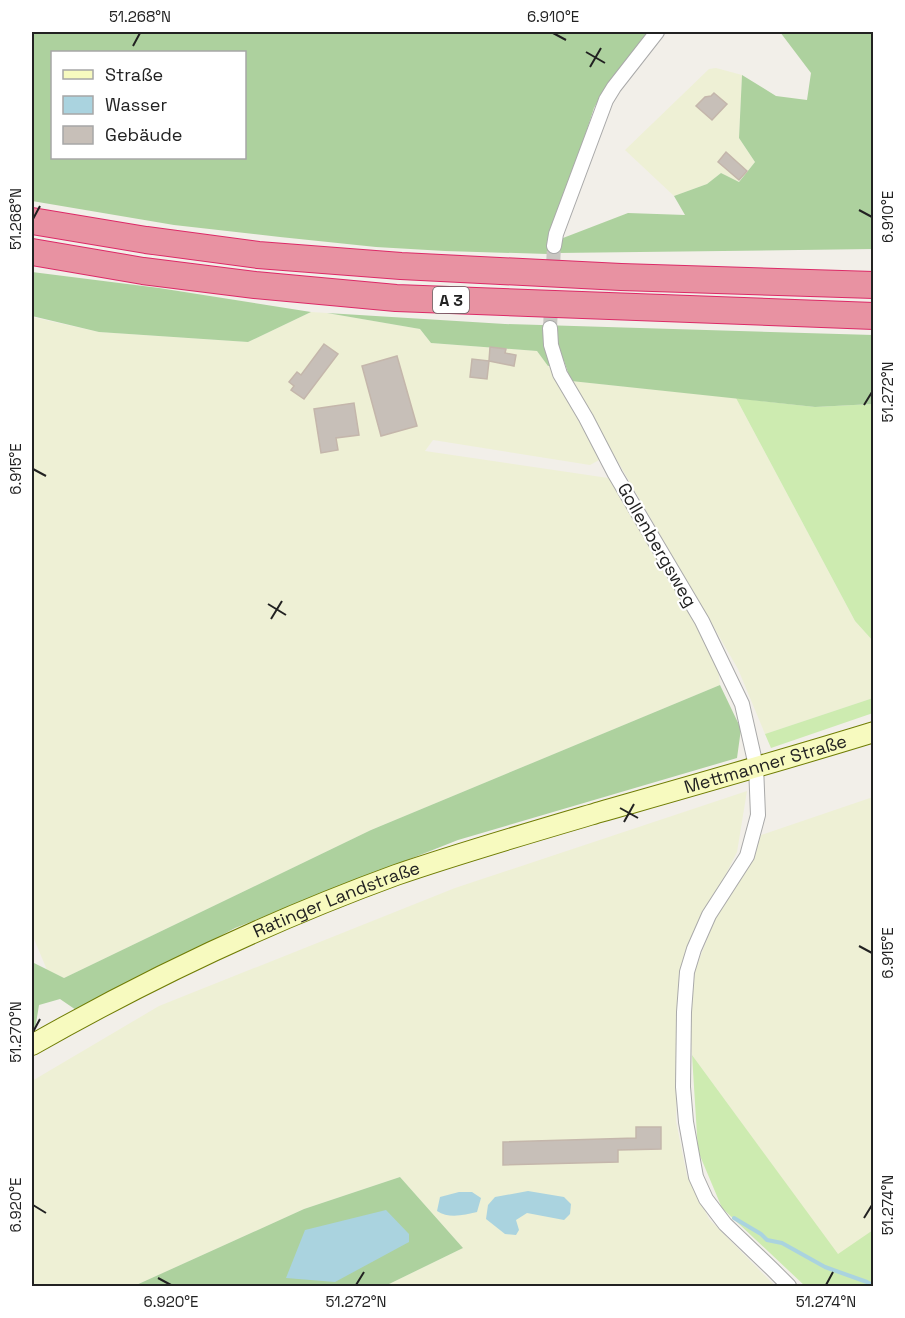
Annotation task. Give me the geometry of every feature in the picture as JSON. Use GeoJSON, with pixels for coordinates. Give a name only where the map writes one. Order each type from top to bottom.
{"type":"FeatureCollection","features":[{"type":"Feature","properties":{"kind":"highway","name":"A 3"},"geometry":{"type":"LineString","coordinates":[[32,221],[146,240],[258,255],[389,265],[621,277],[873,285]]}},
{"type":"Feature","properties":{"kind":"highway","name":"A 3"},"geometry":{"type":"LineString","coordinates":[[32,252],[244,284],[396,298],[873,316]]}},
{"type":"Feature","properties":{"kind":"main road","name":"Mettmanner Straße"},"geometry":{"type":"LineString","coordinates":[[657,796],[873,732]]}},
{"type":"Feature","properties":{"kind":"main road","name":"Ratinger Landstraße"},"geometry":{"type":"LineString","coordinates":[[32,1045],[181,965],[284,919],[419,868],[497,842],[657,796]]}},
{"type":"Feature","properties":{"kind":"street"},"geometry":{"type":"LineString","coordinates":[[554,246],[559,226],[606,100],[657,32]]}},
{"type":"Feature","properties":{"kind":"street","name":"Gollenbergsweg"},"geometry":{"type":"LineString","coordinates":[[550,328],[551,345],[560,374],[615,474],[702,621],[742,704],[756,766],[758,815],[747,856],[709,915],[687,972],[683,1087],[686,1122],[696,1177],[706,1198],[724,1224],[789,1287]]}},
{"type":"Feature","properties":{"kind":"green space"},"geometry":{"type":"Polygon","coordinates":[[[32,32],[649,32],[605,88],[594,108],[548,254],[376,247],[174,225],[32,201],[32,32]]]}},
{"type":"Feature","properties":{"kind":"green space"},"geometry":{"type":"Polygon","coordinates":[[[780,32],[873,32],[873,249],[557,253],[563,238],[628,213],[685,215],[674,196],[707,184],[721,173],[739,182],[755,162],[739,138],[742,75],[776,96],[807,100],[811,73],[780,32]]]}},
{"type":"Feature","properties":{"kind":"green space"},"geometry":{"type":"Polygon","coordinates":[[[716,68],[742,75],[739,138],[755,162],[738,182],[721,173],[707,184],[674,196],[625,150],[709,69],[716,68]]]}},
{"type":"Feature","properties":{"kind":"green space"},"geometry":{"type":"Polygon","coordinates":[[[32,272],[159,288],[311,312],[248,342],[99,332],[32,316],[32,272]]]}},
{"type":"Feature","properties":{"kind":"green space"},"geometry":{"type":"Polygon","coordinates":[[[311,312],[420,329],[431,343],[537,351],[564,386],[601,459],[590,465],[433,440],[425,451],[615,479],[718,666],[720,685],[371,830],[64,978],[47,970],[32,934],[32,317],[99,332],[248,342],[311,312]]]}},
{"type":"Feature","properties":{"kind":"green space"},"geometry":{"type":"Polygon","coordinates":[[[327,313],[505,324],[873,335],[873,404],[815,407],[571,381],[564,361],[548,366],[537,351],[431,343],[420,329],[327,313]]]}},
{"type":"Feature","properties":{"kind":"green space"},"geometry":{"type":"Polygon","coordinates":[[[571,381],[736,398],[855,621],[873,641],[873,698],[765,734],[738,669],[571,381]]]}},
{"type":"Feature","properties":{"kind":"green space"},"geometry":{"type":"Polygon","coordinates":[[[736,398],[815,407],[873,404],[873,641],[855,621],[736,398]]]}},
{"type":"Feature","properties":{"kind":"green space"},"geometry":{"type":"Polygon","coordinates":[[[720,685],[741,729],[737,758],[458,840],[235,928],[79,1012],[60,999],[39,1005],[32,1037],[32,962],[64,978],[371,830],[720,685]]]}},
{"type":"Feature","properties":{"kind":"green space"},"geometry":{"type":"Polygon","coordinates":[[[873,698],[873,713],[771,748],[765,734],[873,698]]]}},
{"type":"Feature","properties":{"kind":"green space"},"geometry":{"type":"Polygon","coordinates":[[[747,791],[737,852],[688,950],[678,1001],[676,1121],[687,1176],[709,1219],[775,1286],[385,1286],[463,1248],[400,1177],[304,1209],[134,1286],[32,1286],[32,1081],[159,1006],[455,888],[747,791]]]}},
{"type":"Feature","properties":{"kind":"green space"},"geometry":{"type":"Polygon","coordinates":[[[873,797],[873,1230],[838,1255],[692,1055],[690,1014],[695,970],[715,919],[733,887],[754,858],[761,835],[873,797]]]}},
{"type":"Feature","properties":{"kind":"green space"},"geometry":{"type":"Polygon","coordinates":[[[692,1055],[838,1254],[873,1230],[873,1286],[805,1286],[722,1208],[698,1151],[692,1055]]]}},
{"type":"Feature","properties":{"kind":"green space"},"geometry":{"type":"Polygon","coordinates":[[[400,1177],[463,1248],[385,1286],[134,1286],[304,1209],[400,1177]]]}},
{"type":"Feature","properties":{"kind":"water"},"geometry":{"type":"Polygon","coordinates":[[[528,1191],[564,1197],[571,1204],[570,1214],[564,1220],[527,1213],[516,1220],[519,1230],[516,1235],[505,1234],[486,1219],[488,1205],[495,1197],[528,1191]]]}},
{"type":"Feature","properties":{"kind":"water"},"geometry":{"type":"Polygon","coordinates":[[[459,1192],[472,1192],[481,1198],[477,1212],[452,1216],[437,1211],[440,1197],[459,1192]]]}},
{"type":"Feature","properties":{"kind":"water"},"geometry":{"type":"Polygon","coordinates":[[[386,1210],[409,1234],[409,1242],[335,1282],[286,1278],[305,1230],[386,1210]]]}},
{"type":"Feature","properties":{"kind":"building"},"geometry":{"type":"Polygon","coordinates":[[[714,93],[727,104],[712,120],[696,106],[705,97],[714,93]]]}},
{"type":"Feature","properties":{"kind":"building"},"geometry":{"type":"Polygon","coordinates":[[[726,152],[747,171],[739,180],[718,162],[726,152]]]}},
{"type":"Feature","properties":{"kind":"building"},"geometry":{"type":"Polygon","coordinates":[[[324,344],[338,354],[304,399],[291,390],[294,386],[289,382],[297,372],[301,375],[324,344]]]}},
{"type":"Feature","properties":{"kind":"building"},"geometry":{"type":"Polygon","coordinates":[[[490,347],[506,349],[505,353],[516,355],[514,366],[489,361],[490,347]]]}},
{"type":"Feature","properties":{"kind":"building"},"geometry":{"type":"Polygon","coordinates":[[[397,356],[417,426],[381,436],[362,366],[397,356]]]}},
{"type":"Feature","properties":{"kind":"building"},"geometry":{"type":"Polygon","coordinates":[[[472,359],[489,361],[487,379],[470,377],[472,359]]]}},
{"type":"Feature","properties":{"kind":"building"},"geometry":{"type":"Polygon","coordinates":[[[354,403],[359,435],[336,438],[338,450],[321,453],[314,409],[354,403]]]}},
{"type":"Feature","properties":{"kind":"building"},"geometry":{"type":"Polygon","coordinates":[[[636,1127],[661,1127],[661,1149],[618,1150],[618,1162],[503,1165],[503,1142],[636,1138],[636,1127]]]}},
{"type":"Feature","properties":{"kind":"waterway"},"geometry":{"type":"LineString","coordinates":[[734,1218],[767,1240],[782,1243],[825,1267],[874,1286]]}},
{"type":"Feature","properties":{"kind":"tunnel"},"geometry":{"type":"LineString","coordinates":[[550,328],[554,246]]}}]}
